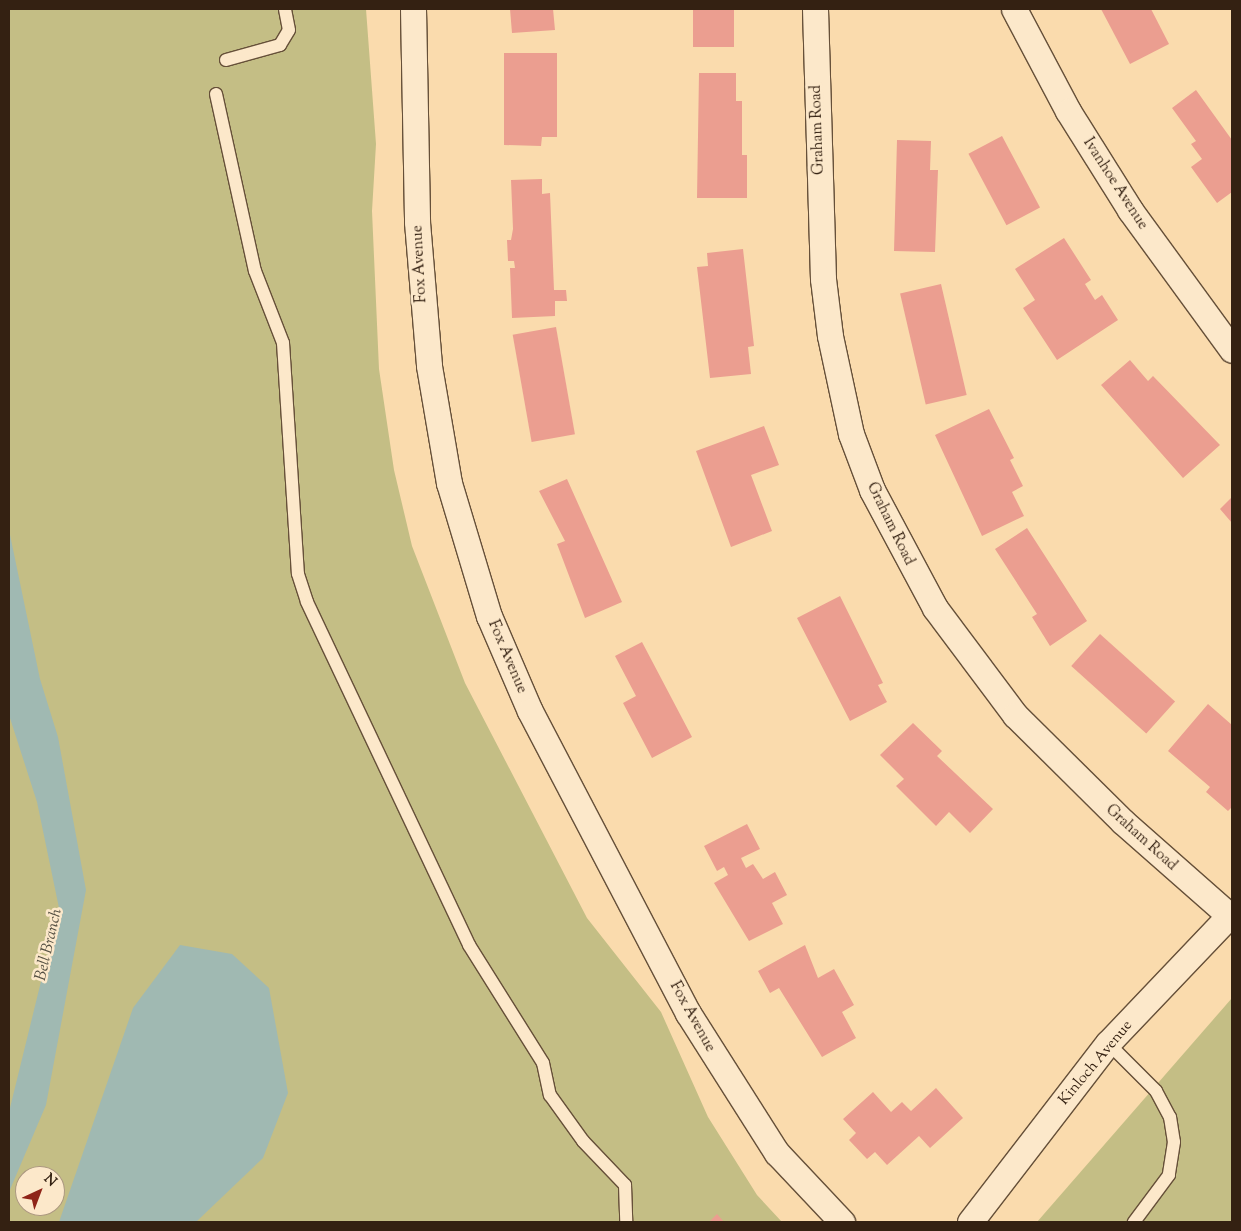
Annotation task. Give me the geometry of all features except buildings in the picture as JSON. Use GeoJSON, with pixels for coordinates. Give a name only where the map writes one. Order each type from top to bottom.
{"type":"FeatureCollection","features":[{"type":"Feature","properties":{"kind":"street","name":"Fox Avenue"},"geometry":{"type":"LineString","coordinates":[[413,9],[417,222],[429,366],[449,483],[489,616],[530,711],[688,1013],[777,1153],[842,1222]]}},
{"type":"Feature","properties":{"kind":"street","name":"Graham Road"},"geometry":{"type":"LineString","coordinates":[[815,9],[823,278],[830,336],[851,434],[872,490],[935,608],[1015,715],[1122,821],[1231,916]]}},
{"type":"Feature","properties":{"kind":"street","name":"Ivanhoe Avenue"},"geometry":{"type":"LineString","coordinates":[[1014,9],[1068,111],[1130,210],[1232,350]]}},
{"type":"Feature","properties":{"kind":"street","name":"Kinloch Avenue"},"geometry":{"type":"LineString","coordinates":[[970,1222],[1108,1043],[1231,916]]}},
{"type":"Feature","properties":{"kind":"lane"},"geometry":{"type":"LineString","coordinates":[[226,60],[280,45],[289,30],[285,9]]}},
{"type":"Feature","properties":{"kind":"lane"},"geometry":{"type":"LineString","coordinates":[[216,94],[255,271],[283,343],[298,574],[307,602],[469,945],[543,1063],[550,1095],[583,1141],[625,1185],[626,1222]]}},
{"type":"Feature","properties":{"kind":"lane"},"geometry":{"type":"LineString","coordinates":[[1108,1043],[1156,1091],[1172,1126],[1169,1175],[1134,1222]]}},
{"type":"Feature","properties":{"kind":"shaded area"},"geometry":{"type":"Polygon","coordinates":[[[9,9],[366,9],[376,144],[372,211],[379,369],[394,470],[412,546],[465,683],[587,918],[661,1012],[708,1117],[757,1195],[782,1222],[9,1222],[9,9]]]}},
{"type":"Feature","properties":{"kind":"shaded area"},"geometry":{"type":"Polygon","coordinates":[[[1232,998],[1232,1222],[1037,1222],[1232,998]]]}},
{"type":"Feature","properties":{"kind":"water","name":"Bell Branch"},"geometry":{"type":"Polygon","coordinates":[[[9,530],[40,679],[58,737],[86,890],[46,1105],[20,1166],[15,1166],[15,1178],[9,1192],[9,1112],[59,908],[37,802],[9,715],[9,530]]]}},
{"type":"Feature","properties":{"kind":"water"},"geometry":{"type":"Polygon","coordinates":[[[180,945],[232,954],[269,988],[288,1093],[263,1158],[196,1222],[59,1222],[61,1216],[65,1216],[65,1205],[133,1008],[180,945]]]}}]}
